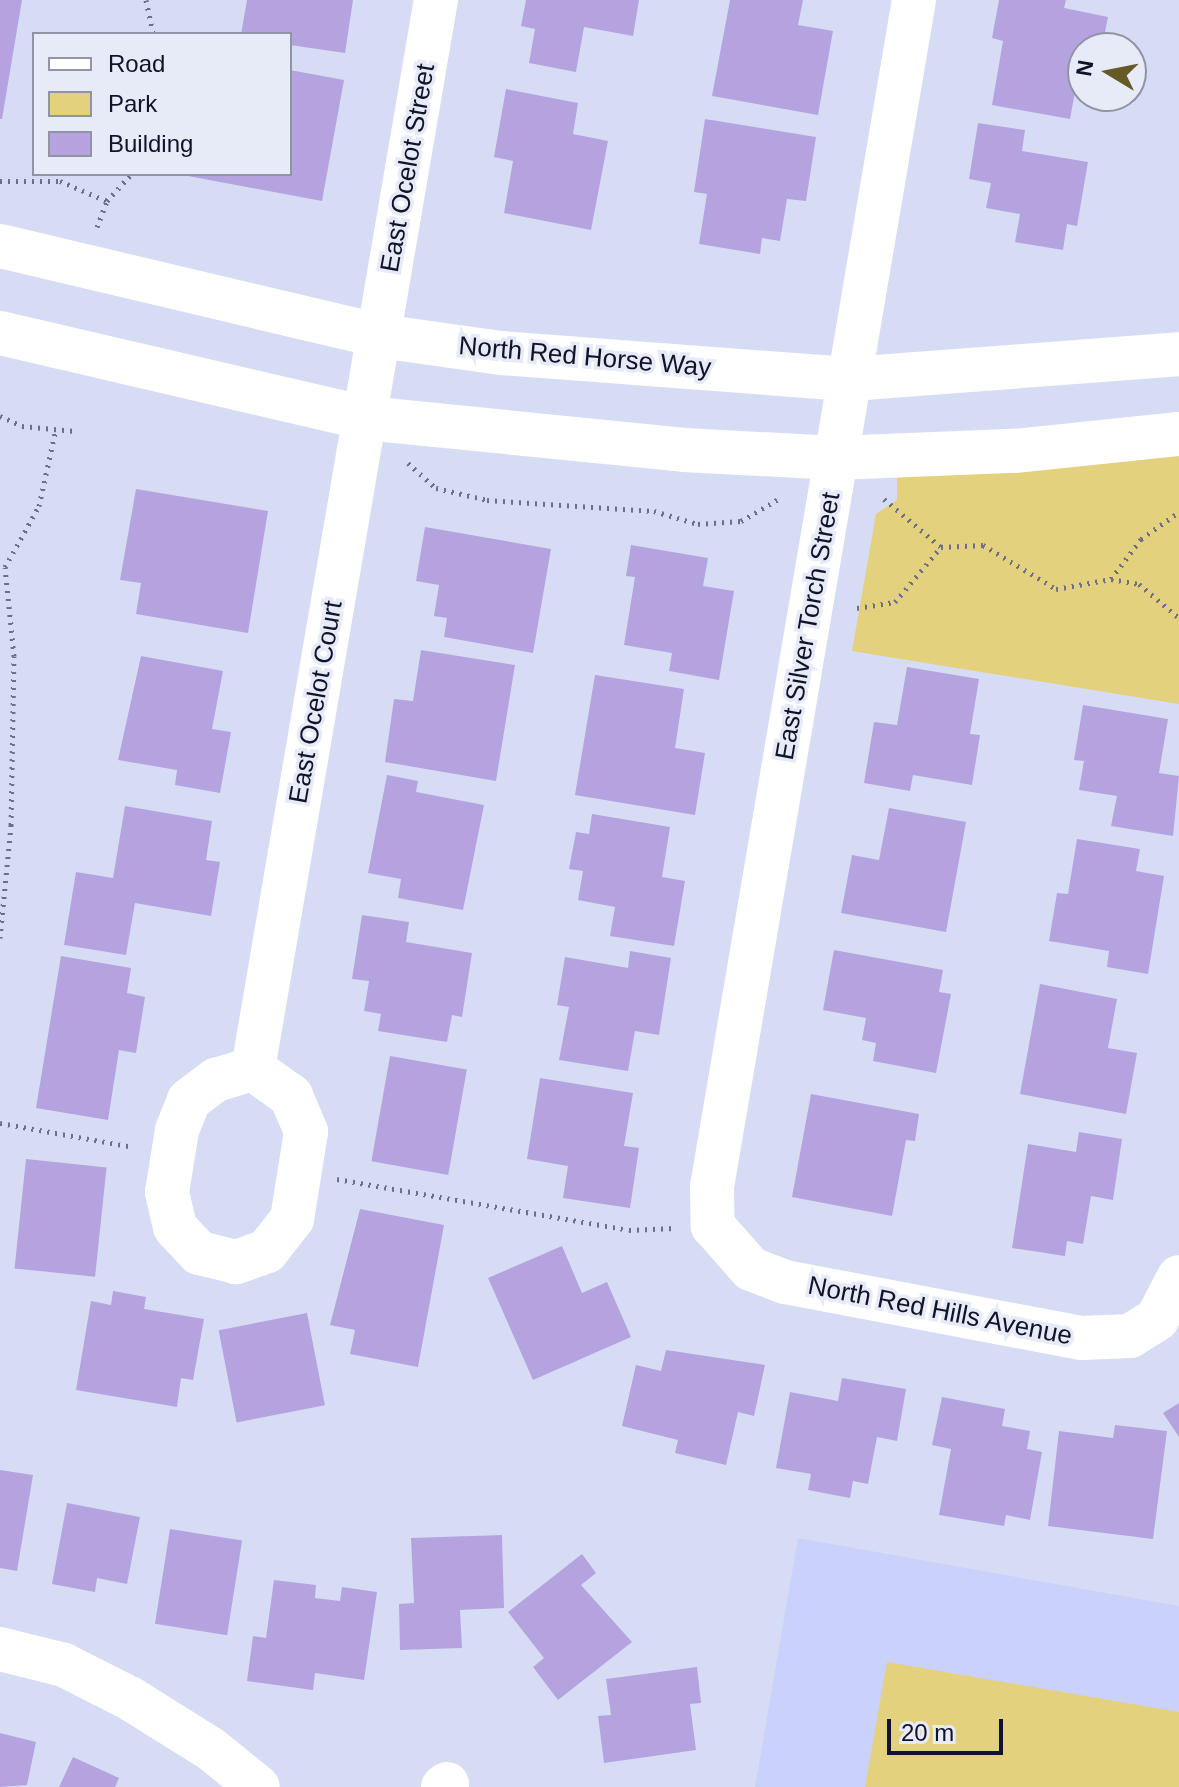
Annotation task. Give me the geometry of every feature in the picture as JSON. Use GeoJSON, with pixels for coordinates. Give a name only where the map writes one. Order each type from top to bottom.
{"type":"FeatureCollection","features":[{"type":"Feature","properties":{"kind":"street","name":"East Ocelot Street"},"geometry":{"type":"LineString","coordinates":[[380,336],[436,0]]}},
{"type":"Feature","properties":{"kind":"street","name":"East Silver Torch Street"},"geometry":{"type":"LineString","coordinates":[[728,1249],[713,1226],[712,1187],[914,0]]}},
{"type":"Feature","properties":{"kind":"street","name":"North Red Horse Way"},"geometry":{"type":"LineString","coordinates":[[0,246],[380,336],[501,353],[850,379],[1179,354]]}},
{"type":"Feature","properties":{"kind":"street"},"geometry":{"type":"LineString","coordinates":[[0,333],[365,418],[836,458],[1014,451],[1179,434]]}},
{"type":"Feature","properties":{"kind":"street","name":"East Ocelot Court"},"geometry":{"type":"LineString","coordinates":[[253,1069],[380,336]]}},
{"type":"Feature","properties":{"kind":"street","name":"North Red Hills Avenue"},"geometry":{"type":"LineString","coordinates":[[728,1249],[751,1269],[785,1282],[1082,1338],[1130,1336],[1157,1319],[1179,1277]]}},
{"type":"Feature","properties":{"kind":"street"},"geometry":{"type":"LineString","coordinates":[[0,1649],[64,1665],[131,1699],[211,1749],[258,1787]]}},
{"type":"Feature","properties":{"kind":"path"},"geometry":{"type":"LineString","coordinates":[[146,0],[153,32]]}},
{"type":"Feature","properties":{"kind":"path"},"geometry":{"type":"LineString","coordinates":[[82,265],[107,201],[129,176]]}},
{"type":"Feature","properties":{"kind":"path"},"geometry":{"type":"LineString","coordinates":[[0,181],[60,181],[107,201]]}},
{"type":"Feature","properties":{"kind":"path"},"geometry":{"type":"LineString","coordinates":[[0,416],[75,431]]}},
{"type":"Feature","properties":{"kind":"path"},"geometry":{"type":"LineString","coordinates":[[0,938],[11,825],[14,656],[5,567],[39,506],[56,429]]}},
{"type":"Feature","properties":{"kind":"path"},"geometry":{"type":"LineString","coordinates":[[404,459],[436,488],[487,500],[654,511],[698,524],[741,521],[789,493]]}},
{"type":"Feature","properties":{"kind":"path"},"geometry":{"type":"LineString","coordinates":[[871,488],[941,547],[983,545],[1056,589],[1111,579],[1139,584],[1179,618]]}},
{"type":"Feature","properties":{"kind":"path"},"geometry":{"type":"LineString","coordinates":[[1111,579],[1141,539],[1179,512]]}},
{"type":"Feature","properties":{"kind":"path"},"geometry":{"type":"LineString","coordinates":[[857,608],[895,602],[941,547]]}},
{"type":"Feature","properties":{"kind":"path"},"geometry":{"type":"LineString","coordinates":[[0,1123],[139,1148]]}},
{"type":"Feature","properties":{"kind":"path"},"geometry":{"type":"LineString","coordinates":[[320,1178],[629,1230],[686,1227]]}},
{"type":"Feature","properties":{"kind":"shaded area"},"geometry":{"type":"Polygon","coordinates":[[[798,1538],[1179,1606],[1179,1787],[755,1787],[798,1538]]]}},
{"type":"Feature","properties":{"kind":"green space"},"geometry":{"type":"Polygon","coordinates":[[[1179,450],[1179,704],[852,651],[876,514],[897,500],[897,474],[1179,450]]]}},
{"type":"Feature","properties":{"kind":"green space"},"geometry":{"type":"Polygon","coordinates":[[[887,1662],[1179,1712],[1179,1787],[865,1787],[887,1662]]]}},
{"type":"Feature","properties":{"kind":"building"},"geometry":{"type":"Polygon","coordinates":[[[0,0],[22,0],[2,119],[0,119],[0,0]]]}},
{"type":"Feature","properties":{"kind":"building"},"geometry":{"type":"Polygon","coordinates":[[[247,0],[353,0],[345,53],[292,45],[292,32],[241,32],[247,0]]]}},
{"type":"Feature","properties":{"kind":"building"},"geometry":{"type":"Polygon","coordinates":[[[526,0],[639,0],[633,36],[584,27],[576,72],[529,63],[535,29],[521,26],[526,0]]]}},
{"type":"Feature","properties":{"kind":"building"},"geometry":{"type":"Polygon","coordinates":[[[730,0],[803,0],[798,25],[833,31],[818,115],[712,96],[730,0]]]}},
{"type":"Feature","properties":{"kind":"building"},"geometry":{"type":"Polygon","coordinates":[[[999,0],[1066,0],[1064,8],[1108,17],[1105,32],[1067,32],[1067,112],[1071,112],[1070,119],[992,105],[1003,41],[992,38],[999,0]]]}},
{"type":"Feature","properties":{"kind":"building"},"geometry":{"type":"Polygon","coordinates":[[[292,70],[344,80],[322,201],[188,176],[292,176],[292,70]]]}},
{"type":"Feature","properties":{"kind":"building"},"geometry":{"type":"Polygon","coordinates":[[[506,89],[578,103],[573,134],[608,141],[591,230],[504,213],[513,161],[494,157],[506,89]]]}},
{"type":"Feature","properties":{"kind":"building"},"geometry":{"type":"Polygon","coordinates":[[[705,119],[816,137],[806,201],[787,199],[780,241],[762,238],[760,254],[699,244],[707,194],[694,192],[705,119]]]}},
{"type":"Feature","properties":{"kind":"building"},"geometry":{"type":"Polygon","coordinates":[[[978,123],[1025,130],[1022,151],[1088,162],[1077,226],[1067,224],[1063,250],[1015,242],[1020,214],[986,208],[991,183],[969,179],[978,123]]]}},
{"type":"Feature","properties":{"kind":"building"},"geometry":{"type":"Polygon","coordinates":[[[136,489],[268,511],[248,633],[136,614],[141,583],[120,580],[136,489]]]}},
{"type":"Feature","properties":{"kind":"building"},"geometry":{"type":"Polygon","coordinates":[[[425,527],[551,549],[533,653],[444,637],[447,618],[434,616],[439,585],[416,581],[425,527]]]}},
{"type":"Feature","properties":{"kind":"building"},"geometry":{"type":"Polygon","coordinates":[[[631,545],[708,558],[703,586],[734,591],[719,680],[669,671],[672,653],[624,645],[635,577],[626,576],[631,545]]]}},
{"type":"Feature","properties":{"kind":"building"},"geometry":{"type":"Polygon","coordinates":[[[421,650],[515,665],[496,781],[385,762],[394,699],[413,701],[421,650]]]}},
{"type":"Feature","properties":{"kind":"building"},"geometry":{"type":"Polygon","coordinates":[[[141,656],[223,671],[212,729],[231,732],[220,793],[175,785],[177,770],[118,760],[141,656]]]}},
{"type":"Feature","properties":{"kind":"building"},"geometry":{"type":"Polygon","coordinates":[[[907,667],[979,679],[970,734],[980,735],[972,785],[913,775],[910,791],[864,783],[874,722],[897,725],[907,667]]]}},
{"type":"Feature","properties":{"kind":"building"},"geometry":{"type":"Polygon","coordinates":[[[595,675],[684,689],[675,748],[705,753],[695,815],[575,795],[595,675]]]}},
{"type":"Feature","properties":{"kind":"building"},"geometry":{"type":"Polygon","coordinates":[[[1083,705],[1168,719],[1159,773],[1179,776],[1173,836],[1111,826],[1117,796],[1079,790],[1084,761],[1074,760],[1083,705]]]}},
{"type":"Feature","properties":{"kind":"building"},"geometry":{"type":"Polygon","coordinates":[[[387,775],[418,781],[416,792],[484,805],[463,910],[398,898],[401,879],[368,873],[387,775]]]}},
{"type":"Feature","properties":{"kind":"building"},"geometry":{"type":"Polygon","coordinates":[[[125,806],[212,821],[206,860],[220,862],[211,916],[135,903],[126,955],[64,945],[76,872],[113,878],[125,806]]]}},
{"type":"Feature","properties":{"kind":"building"},"geometry":{"type":"Polygon","coordinates":[[[889,808],[966,822],[946,932],[841,913],[852,855],[879,860],[889,808]]]}},
{"type":"Feature","properties":{"kind":"building"},"geometry":{"type":"Polygon","coordinates":[[[592,814],[670,827],[662,877],[685,881],[674,946],[610,936],[615,907],[578,900],[583,871],[569,869],[576,832],[589,834],[592,814]]]}},
{"type":"Feature","properties":{"kind":"building"},"geometry":{"type":"Polygon","coordinates":[[[1077,839],[1140,849],[1136,871],[1164,876],[1148,974],[1107,967],[1109,951],[1049,941],[1057,893],[1068,894],[1077,839]]]}},
{"type":"Feature","properties":{"kind":"building"},"geometry":{"type":"Polygon","coordinates":[[[362,915],[409,922],[406,942],[472,953],[462,1017],[452,1015],[447,1042],[378,1031],[381,1014],[364,1011],[369,981],[352,979],[362,915]]]}},
{"type":"Feature","properties":{"kind":"building"},"geometry":{"type":"Polygon","coordinates":[[[834,950],[943,970],[939,992],[951,994],[936,1073],[873,1061],[876,1043],[862,1040],[866,1018],[823,1010],[834,950]]]}},
{"type":"Feature","properties":{"kind":"building"},"geometry":{"type":"Polygon","coordinates":[[[630,951],[671,958],[659,1035],[635,1031],[628,1071],[559,1060],[569,1007],[557,1005],[565,957],[628,968],[630,951]]]}},
{"type":"Feature","properties":{"kind":"building"},"geometry":{"type":"Polygon","coordinates":[[[61,956],[131,968],[127,993],[145,997],[136,1053],[119,1050],[108,1120],[36,1108],[61,956]]]}},
{"type":"Feature","properties":{"kind":"building"},"geometry":{"type":"Polygon","coordinates":[[[1040,984],[1117,999],[1108,1048],[1137,1053],[1126,1114],[1020,1094],[1040,984]]]}},
{"type":"Feature","properties":{"kind":"building"},"geometry":{"type":"Polygon","coordinates":[[[390,1056],[467,1070],[448,1175],[371,1161],[390,1056]]]}},
{"type":"Feature","properties":{"kind":"building"},"geometry":{"type":"Polygon","coordinates":[[[540,1078],[633,1093],[624,1146],[639,1148],[630,1208],[563,1198],[568,1166],[527,1159],[540,1078]]]}},
{"type":"Feature","properties":{"kind":"building"},"geometry":{"type":"Polygon","coordinates":[[[811,1094],[919,1114],[915,1141],[906,1140],[892,1216],[792,1197],[811,1094]]]}},
{"type":"Feature","properties":{"kind":"building"},"geometry":{"type":"Polygon","coordinates":[[[1079,1132],[1122,1139],[1113,1200],[1091,1196],[1083,1244],[1067,1241],[1065,1256],[1012,1248],[1028,1144],[1076,1152],[1079,1132]]]}},
{"type":"Feature","properties":{"kind":"building"},"geometry":{"type":"Polygon","coordinates":[[[26,1159],[107,1167],[95,1277],[15,1268],[26,1159]]]}},
{"type":"Feature","properties":{"kind":"building"},"geometry":{"type":"Polygon","coordinates":[[[360,1209],[444,1225],[418,1367],[350,1354],[355,1330],[330,1325],[360,1209]]]}},
{"type":"Feature","properties":{"kind":"building"},"geometry":{"type":"Polygon","coordinates":[[[562,1246],[582,1293],[607,1282],[631,1337],[533,1380],[488,1278],[562,1246]]]}},
{"type":"Feature","properties":{"kind":"building"},"geometry":{"type":"Polygon","coordinates":[[[113,1291],[146,1297],[144,1309],[204,1319],[193,1380],[181,1378],[177,1407],[76,1390],[91,1301],[111,1305],[113,1291]]]}},
{"type":"Feature","properties":{"kind":"building"},"geometry":{"type":"Polygon","coordinates":[[[307,1313],[325,1405],[237,1422],[219,1330],[307,1313]]]}},
{"type":"Feature","properties":{"kind":"building"},"geometry":{"type":"Polygon","coordinates":[[[666,1350],[765,1365],[754,1416],[738,1412],[726,1465],[675,1453],[678,1440],[622,1426],[636,1365],[661,1371],[666,1350]]]}},
{"type":"Feature","properties":{"kind":"building"},"geometry":{"type":"Polygon","coordinates":[[[842,1378],[906,1389],[897,1441],[877,1437],[868,1484],[853,1481],[850,1498],[808,1490],[811,1474],[776,1468],[790,1392],[838,1401],[842,1378]]]}},
{"type":"Feature","properties":{"kind":"building"},"geometry":{"type":"Polygon","coordinates":[[[942,1397],[1005,1409],[1002,1426],[1030,1431],[1027,1449],[1042,1452],[1030,1520],[1006,1515],[1004,1526],[939,1515],[951,1449],[932,1445],[942,1397]]]}},
{"type":"Feature","properties":{"kind":"building"},"geometry":{"type":"Polygon","coordinates":[[[1179,1403],[1179,1437],[1163,1413],[1179,1403]]]}},
{"type":"Feature","properties":{"kind":"building"},"geometry":{"type":"Polygon","coordinates":[[[1115,1425],[1167,1431],[1153,1539],[1048,1526],[1059,1431],[1113,1438],[1115,1425]]]}},
{"type":"Feature","properties":{"kind":"building"},"geometry":{"type":"Polygon","coordinates":[[[0,1470],[33,1475],[17,1571],[0,1568],[0,1470]]]}},
{"type":"Feature","properties":{"kind":"building"},"geometry":{"type":"Polygon","coordinates":[[[67,1503],[140,1517],[127,1584],[97,1578],[95,1592],[52,1584],[67,1503]]]}},
{"type":"Feature","properties":{"kind":"building"},"geometry":{"type":"Polygon","coordinates":[[[170,1529],[242,1540],[227,1635],[155,1624],[170,1529]]]}},
{"type":"Feature","properties":{"kind":"building"},"geometry":{"type":"Polygon","coordinates":[[[502,1535],[504,1608],[460,1610],[462,1648],[400,1650],[399,1604],[414,1603],[411,1538],[502,1535]]]}},
{"type":"Feature","properties":{"kind":"building"},"geometry":{"type":"Polygon","coordinates":[[[582,1554],[596,1573],[581,1585],[632,1642],[558,1700],[533,1667],[544,1658],[508,1612],[582,1554]]]}},
{"type":"Feature","properties":{"kind":"building"},"geometry":{"type":"Polygon","coordinates":[[[274,1580],[316,1585],[315,1598],[340,1601],[342,1587],[377,1592],[364,1680],[315,1673],[313,1690],[247,1681],[253,1636],[266,1638],[274,1580]]]}},
{"type":"Feature","properties":{"kind":"building"},"geometry":{"type":"Polygon","coordinates":[[[697,1667],[701,1703],[690,1704],[696,1750],[604,1763],[598,1716],[611,1715],[606,1679],[697,1667]]]}},
{"type":"Feature","properties":{"kind":"building"},"geometry":{"type":"Polygon","coordinates":[[[0,1733],[36,1742],[27,1785],[0,1787],[0,1733]]]}},
{"type":"Feature","properties":{"kind":"building"},"geometry":{"type":"Polygon","coordinates":[[[73,1757],[119,1778],[115,1787],[59,1787],[73,1757]]]}}]}
